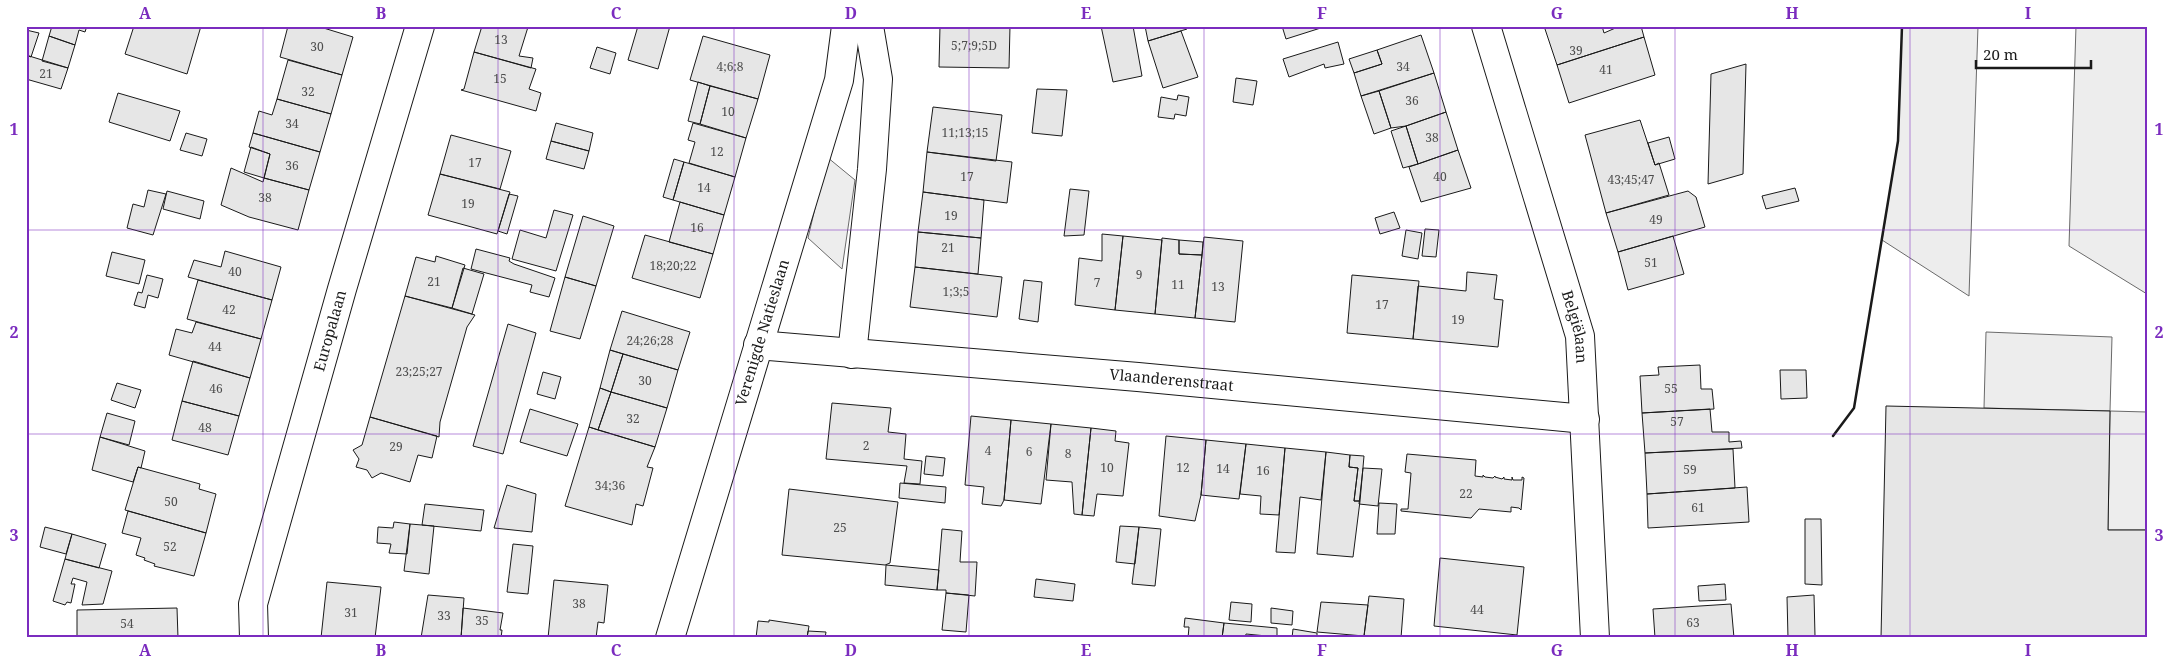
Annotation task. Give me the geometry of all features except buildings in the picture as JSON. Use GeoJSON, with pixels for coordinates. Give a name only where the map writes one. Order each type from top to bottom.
{"type":"FeatureCollection","features":[{"type":"Feature","properties":{"kind":"street","name":"Europalaan"},"geometry":{"type":"LineString","coordinates":[[254,638],[253,604],[342,289],[420,26]]}},
{"type":"Feature","properties":{"kind":"street","name":"Verenigde Natieslaan"},"geometry":{"type":"LineString","coordinates":[[670,638],[839,80],[846,26]]}},
{"type":"Feature","properties":{"kind":"street"},"geometry":{"type":"LineString","coordinates":[[852,354],[872,169],[878,79],[869,26]]}},
{"type":"Feature","properties":{"kind":"street","name":"Belgiëlaan"},"geometry":{"type":"LineString","coordinates":[[1486,26],[1580,336],[1595,638]]}},
{"type":"Feature","properties":{"kind":"street","name":"Vlaanderenstraat"},"geometry":{"type":"LineString","coordinates":[[758,345],[1148,378],[1585,419]]}},
{"type":"Feature","properties":{"kind":"shaded area"},"geometry":{"type":"Polygon","coordinates":[[[1902,26],[1978,26],[1969,296],[1882,240],[1898,141],[1902,26]]]}},
{"type":"Feature","properties":{"kind":"shaded area"},"geometry":{"type":"Polygon","coordinates":[[[2076,26],[2147,26],[2147,294],[2069,246],[2076,26]]]}},
{"type":"Feature","properties":{"kind":"shaded area"},"geometry":{"type":"Polygon","coordinates":[[[827,157],[855,180],[842,269],[808,238],[827,157]]]}},
{"type":"Feature","properties":{"kind":"shaded area"},"geometry":{"type":"Polygon","coordinates":[[[1986,332],[2112,337],[2110,411],[1984,408],[1986,332]]]}},
{"type":"Feature","properties":{"kind":"shaded area"},"geometry":{"type":"Polygon","coordinates":[[[2110,411],[2147,412],[2147,530],[2108,530],[2110,411]]]}},
{"type":"Feature","properties":{"kind":"wall"},"geometry":{"type":"LineString","coordinates":[[1833,436],[1854,408],[1898,141],[1902,26]]}}]}
